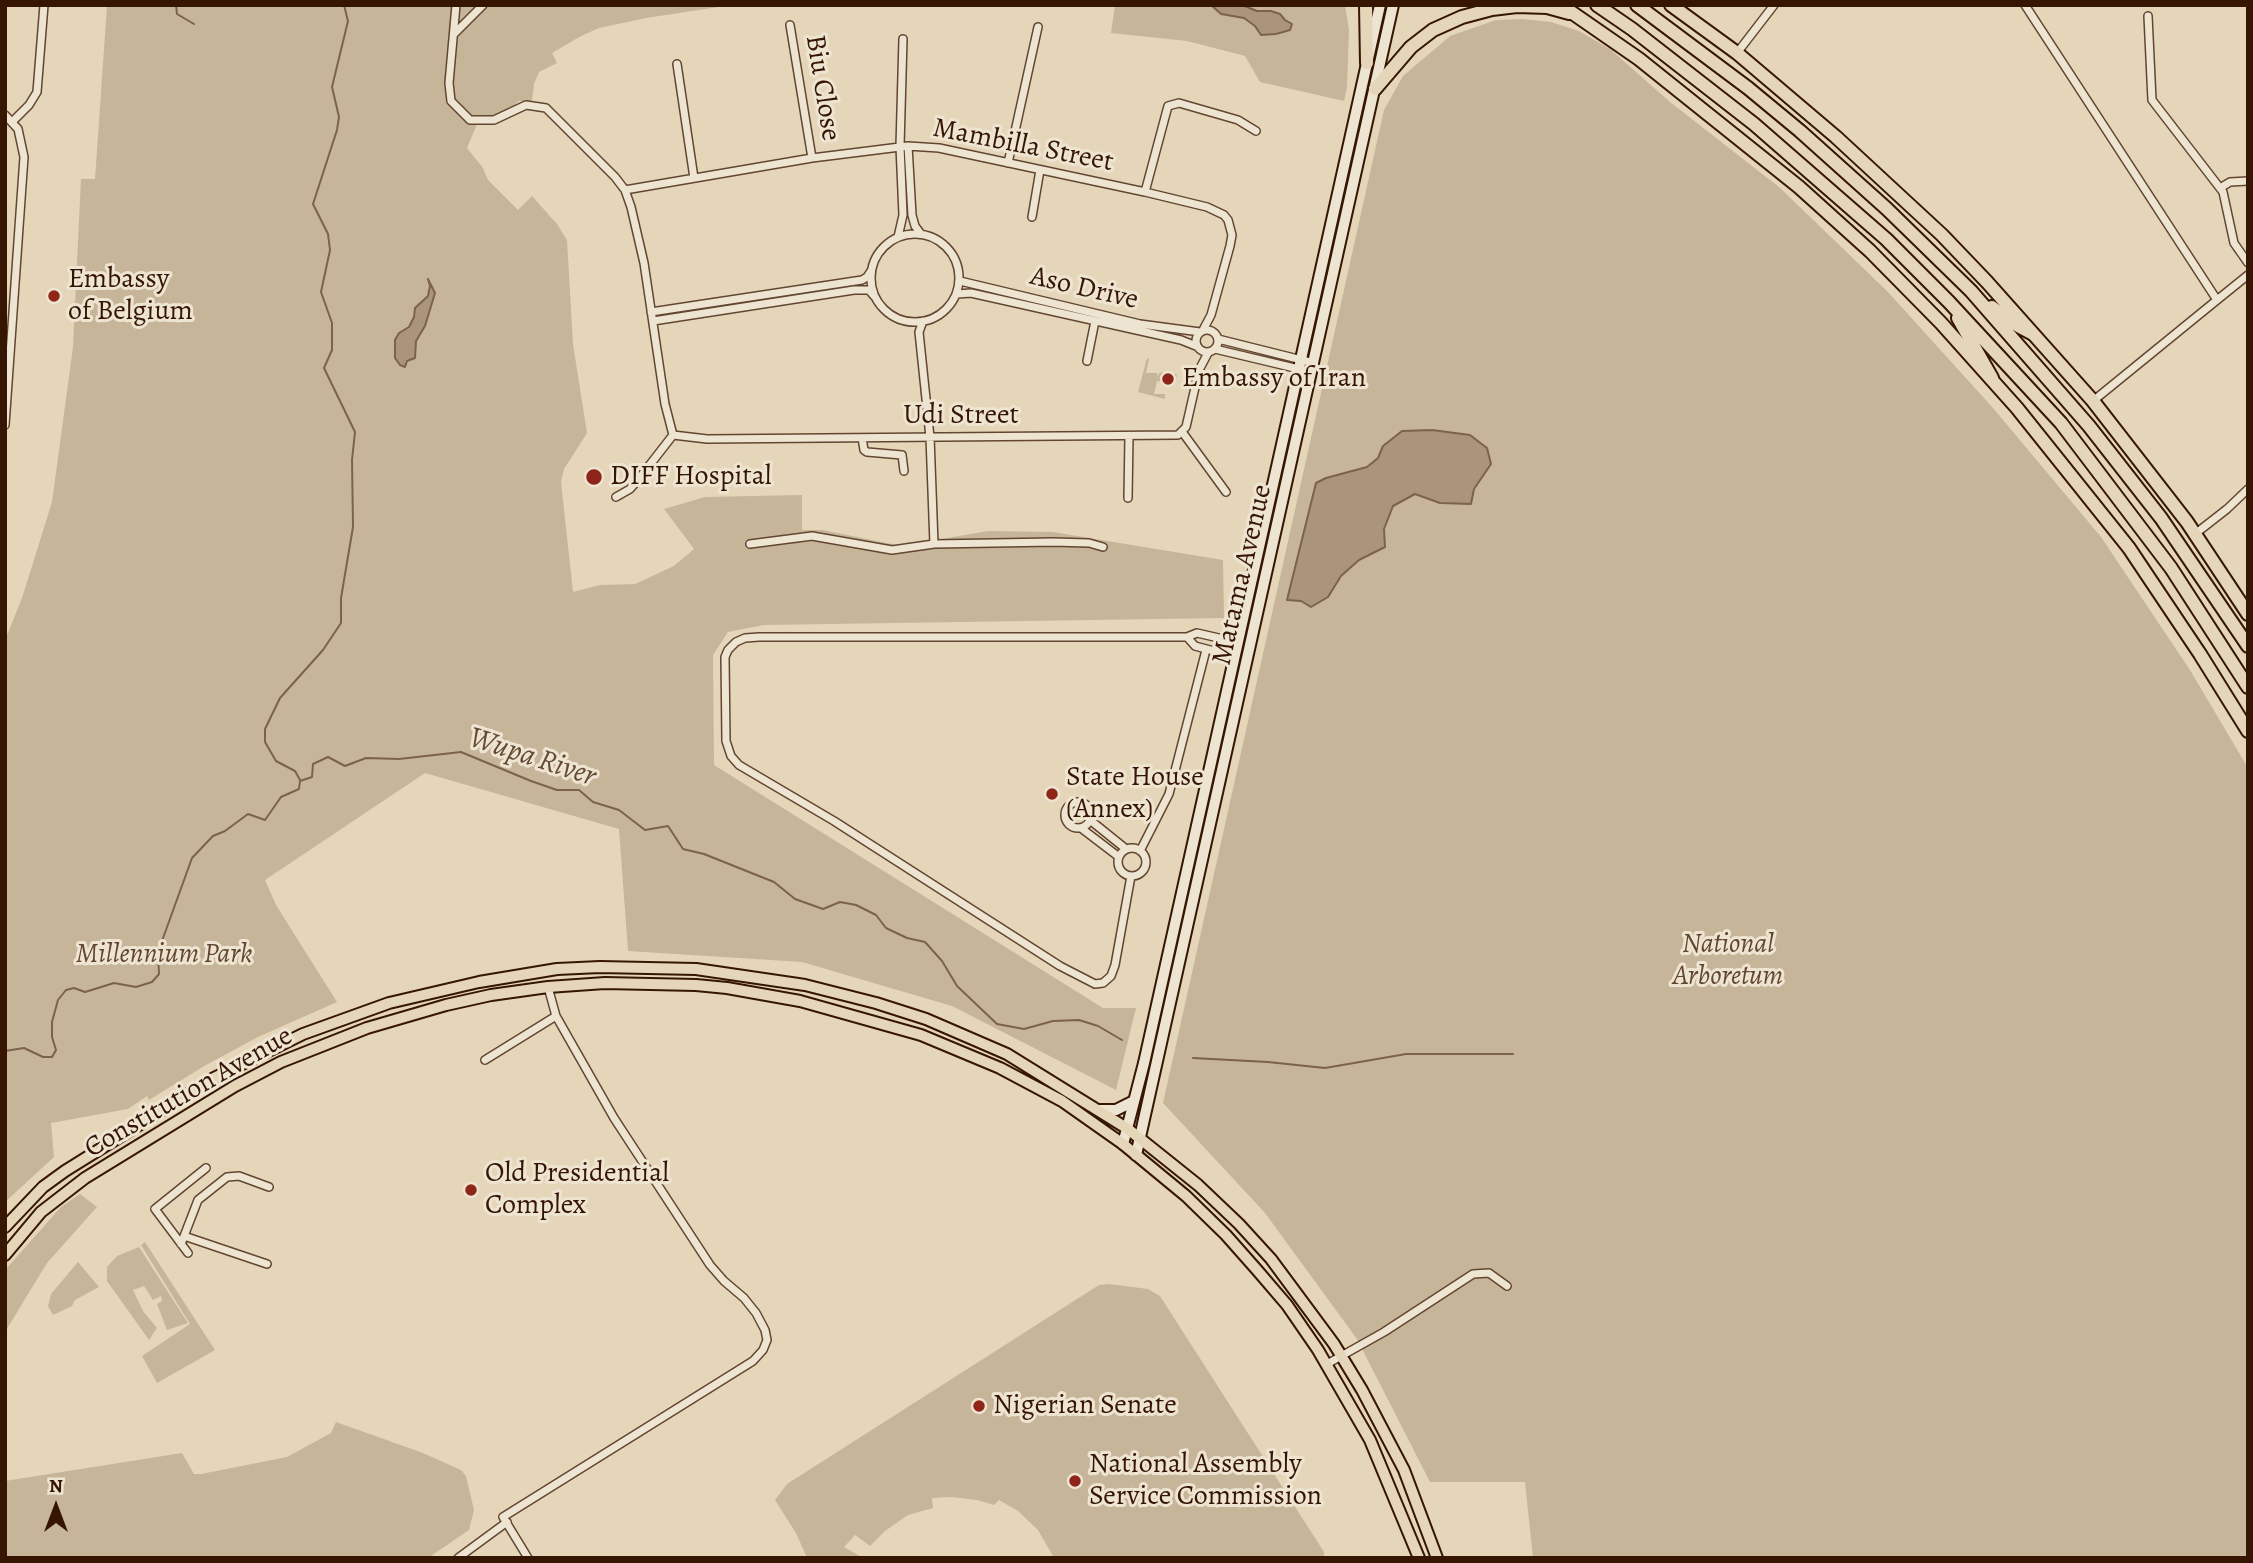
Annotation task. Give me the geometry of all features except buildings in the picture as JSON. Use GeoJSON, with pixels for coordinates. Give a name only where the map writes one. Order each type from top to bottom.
{"type":"FeatureCollection","features":[{"type":"Feature","properties":{"kind":"highway"},"geometry":{"type":"LineString","coordinates":[[1366,5],[1367,63]]}},
{"type":"Feature","properties":{"kind":"highway"},"geometry":{"type":"LineString","coordinates":[[1561,5],[1639,59],[1800,187],[1870,251],[1992,378],[2129,548],[2248,731]]}},
{"type":"Feature","properties":{"kind":"highway"},"geometry":{"type":"LineString","coordinates":[[1597,5],[1764,132],[1876,230],[1949,302],[2061,423],[2171,568],[2248,687]]}},
{"type":"Feature","properties":{"kind":"highway"},"geometry":{"type":"LineString","coordinates":[[1637,5],[1748,88],[1800,131],[1887,209],[1971,291],[2089,425],[2161,518],[2248,646]]}},
{"type":"Feature","properties":{"kind":"highway"},"geometry":{"type":"LineString","coordinates":[[1671,5],[1737,53],[1886,182],[1942,235],[2093,401],[2195,534],[2247,611]]}},
{"type":"Feature","properties":{"kind":"highway"},"geometry":{"type":"LineString","coordinates":[[1375,89],[1411,47],[1433,30],[1462,17],[1517,6],[1547,7],[1573,13]]}},
{"type":"Feature","properties":{"kind":"highway"},"geometry":{"type":"LineString","coordinates":[[1971,291],[2033,334]]}},
{"type":"Feature","properties":{"kind":"highway"},"geometry":{"type":"LineString","coordinates":[[1949,302],[1992,378]]}},
{"type":"Feature","properties":{"kind":"main road","name":"Matama Avenue"},"geometry":{"type":"LineString","coordinates":[[1123,1144],[1135,1101],[1380,5]]}},
{"type":"Feature","properties":{"kind":"main road","name":"Matama Avenue"},"geometry":{"type":"LineString","coordinates":[[1136,1155],[1393,5]]}},
{"type":"Feature","properties":{"kind":"main road"},"geometry":{"type":"LineString","coordinates":[[1346,156],[1359,159]]}},
{"type":"Feature","properties":{"kind":"main road"},"geometry":{"type":"LineString","coordinates":[[1218,730],[1231,733]]}},
{"type":"Feature","properties":{"kind":"main road","name":"Constitution Avenue"},"geometry":{"type":"LineString","coordinates":[[5,1227],[26,1203],[65,1171],[214,1078],[303,1034],[389,1003],[479,982],[557,970],[639,966],[696,969],[769,978],[864,1000],[926,1019],[1007,1054],[1128,1129],[1198,1185],[1239,1224],[1301,1297],[1341,1356],[1404,1470],[1437,1558]]}},
{"type":"Feature","properties":{"kind":"main road","name":"Constitution Avenue"},"geometry":{"type":"LineString","coordinates":[[5,1255],[41,1212],[77,1183],[206,1102],[281,1062],[323,1044],[405,1016],[491,995],[605,983],[696,985],[768,995],[835,1009],[921,1035],[1000,1068],[1062,1101],[1123,1144],[1226,1234],[1287,1305],[1327,1364],[1370,1440],[1419,1558]]}},
{"type":"Feature","properties":{"kind":"main road"},"geometry":{"type":"LineString","coordinates":[[1098,1110],[1116,1110],[1135,1101]]}},
{"type":"Feature","properties":{"kind":"street"},"geometry":{"type":"LineString","coordinates":[[13,121],[29,105],[37,92],[44,5]]}},
{"type":"Feature","properties":{"kind":"street"},"geometry":{"type":"LineString","coordinates":[[456,5],[449,83],[451,101],[470,120],[494,120],[526,105],[546,108],[602,162],[625,190],[640,242],[665,404],[674,436],[630,489],[616,497]]}},
{"type":"Feature","properties":{"kind":"street"},"geometry":{"type":"LineString","coordinates":[[452,36],[483,5]]}},
{"type":"Feature","properties":{"kind":"street"},"geometry":{"type":"LineString","coordinates":[[1737,53],[1773,5]]}},
{"type":"Feature","properties":{"kind":"street"},"geometry":{"type":"LineString","coordinates":[[2025,5],[2217,300]]}},
{"type":"Feature","properties":{"kind":"street"},"geometry":{"type":"LineString","coordinates":[[2148,16],[2152,100],[2220,188],[2227,202],[2234,243],[2248,263]]}},
{"type":"Feature","properties":{"kind":"street","name":"Biu Close"},"geometry":{"type":"LineString","coordinates":[[790,25],[812,158]]}},
{"type":"Feature","properties":{"kind":"street"},"geometry":{"type":"LineString","coordinates":[[1008,163],[1038,27]]}},
{"type":"Feature","properties":{"kind":"street"},"geometry":{"type":"LineString","coordinates":[[898,237],[903,215],[903,39]]}},
{"type":"Feature","properties":{"kind":"street"},"geometry":{"type":"LineString","coordinates":[[677,64],[694,178]]}},
{"type":"Feature","properties":{"kind":"street"},"geometry":{"type":"LineString","coordinates":[[1144,192],[1168,106],[1179,103],[1238,120],[1256,131]]}},
{"type":"Feature","properties":{"kind":"street"},"geometry":{"type":"LineString","coordinates":[[5,115],[13,121],[20,135],[24,157],[5,425]]}},
{"type":"Feature","properties":{"kind":"street"},"geometry":{"type":"LineString","coordinates":[[904,146],[912,215],[921,234]]}},
{"type":"Feature","properties":{"kind":"street","name":"Mambilla Street"},"geometry":{"type":"LineString","coordinates":[[625,190],[812,158],[904,146],[939,148],[1144,192],[1207,207],[1224,215],[1232,235],[1212,315]]}},
{"type":"Feature","properties":{"kind":"street"},"geometry":{"type":"LineString","coordinates":[[1032,217],[1040,170]]}},
{"type":"Feature","properties":{"kind":"street"},"geometry":{"type":"LineString","coordinates":[[2220,188],[2230,182],[2248,181]]}},
{"type":"Feature","properties":{"kind":"street"},"geometry":{"type":"LineString","coordinates":[[653,321],[854,290],[869,290],[885,310],[892,316],[909,322],[923,321],[943,312],[957,294],[960,281],[958,263],[948,248],[934,237],[921,234],[898,237],[883,247],[873,262],[870,279],[874,296]]}},
{"type":"Feature","properties":{"kind":"street"},"geometry":{"type":"LineString","coordinates":[[651,312],[862,280],[871,271]]}},
{"type":"Feature","properties":{"kind":"street"},"geometry":{"type":"LineString","coordinates":[[2093,401],[2248,275]]}},
{"type":"Feature","properties":{"kind":"street","name":"Aso Drive"},"geometry":{"type":"LineString","coordinates":[[960,281],[1140,324],[1189,332],[1201,331],[1216,336]]}},
{"type":"Feature","properties":{"kind":"street","name":"Aso Drive"},"geometry":{"type":"LineString","coordinates":[[957,294],[971,293],[1181,340],[1212,351]]}},
{"type":"Feature","properties":{"kind":"street"},"geometry":{"type":"LineString","coordinates":[[1212,315],[1195,338],[1199,370],[1183,433],[1226,492]]}},
{"type":"Feature","properties":{"kind":"street"},"geometry":{"type":"LineString","coordinates":[[1199,370],[1212,351],[1216,336],[1212,315]]}},
{"type":"Feature","properties":{"kind":"street"},"geometry":{"type":"LineString","coordinates":[[923,321],[919,332],[930,437],[934,544]]}},
{"type":"Feature","properties":{"kind":"street"},"geometry":{"type":"LineString","coordinates":[[1087,361],[1095,321]]}},
{"type":"Feature","properties":{"kind":"street"},"geometry":{"type":"LineString","coordinates":[[1216,336],[1313,368]]}},
{"type":"Feature","properties":{"kind":"street"},"geometry":{"type":"LineString","coordinates":[[1212,351],[1298,364]]}},
{"type":"Feature","properties":{"kind":"street","name":"Udi Street"},"geometry":{"type":"LineString","coordinates":[[674,436],[707,439],[1129,436],[1183,433]]}},
{"type":"Feature","properties":{"kind":"street"},"geometry":{"type":"LineString","coordinates":[[1128,498],[1129,436]]}},
{"type":"Feature","properties":{"kind":"street"},"geometry":{"type":"LineString","coordinates":[[862,438],[867,453],[902,455],[904,471]]}},
{"type":"Feature","properties":{"kind":"street"},"geometry":{"type":"LineString","coordinates":[[2195,534],[2248,489]]}},
{"type":"Feature","properties":{"kind":"street"},"geometry":{"type":"LineString","coordinates":[[750,544],[812,536],[892,550],[934,544],[1063,542],[1089,543],[1103,547]]}},
{"type":"Feature","properties":{"kind":"street"},"geometry":{"type":"LineString","coordinates":[[1131,876],[1115,965],[1111,976],[1102,983],[1095,984],[1060,965],[834,821],[739,765],[731,756],[726,741],[725,657],[736,642],[759,637],[1188,637],[1197,633],[1232,641]]}},
{"type":"Feature","properties":{"kind":"street"},"geometry":{"type":"LineString","coordinates":[[1188,637],[1195,646],[1229,655]]}},
{"type":"Feature","properties":{"kind":"street"},"geometry":{"type":"LineString","coordinates":[[1140,851],[1169,794],[1206,650]]}},
{"type":"Feature","properties":{"kind":"street"},"geometry":{"type":"LineString","coordinates":[[1082,828],[1090,820],[1091,812],[1086,805],[1078,803],[1070,806],[1066,813],[1067,821],[1073,827],[1082,828],[1119,857]]}},
{"type":"Feature","properties":{"kind":"street"},"geometry":{"type":"LineString","coordinates":[[1090,820],[1126,849],[1140,851],[1145,858],[1145,867],[1140,874],[1131,876],[1120,870],[1119,857],[1126,849]]}},
{"type":"Feature","properties":{"kind":"street"},"geometry":{"type":"LineString","coordinates":[[528,1558],[503,1517],[753,1361],[764,1350],[767,1340],[757,1313],[724,1282],[694,1242],[614,1118],[556,1016],[548,988]]}},
{"type":"Feature","properties":{"kind":"street"},"geometry":{"type":"LineString","coordinates":[[485,1060],[556,1016]]}},
{"type":"Feature","properties":{"kind":"street"},"geometry":{"type":"LineString","coordinates":[[188,1254],[155,1209],[206,1168]]}},
{"type":"Feature","properties":{"kind":"street"},"geometry":{"type":"LineString","coordinates":[[181,1244],[198,1200],[227,1177],[239,1176],[269,1187]]}},
{"type":"Feature","properties":{"kind":"street"},"geometry":{"type":"LineString","coordinates":[[184,1236],[267,1264]]}},
{"type":"Feature","properties":{"kind":"street"},"geometry":{"type":"LineString","coordinates":[[1327,1364],[1384,1332],[1473,1274],[1489,1273],[1507,1286]]}},
{"type":"Feature","properties":{"kind":"street"},"geometry":{"type":"LineString","coordinates":[[458,1558],[507,1522]]}},
{"type":"Feature","properties":{"kind":"green space","name":"Millennium Park"},"geometry":{"type":"Polygon","coordinates":[[[107,5],[732,5],[646,18],[599,28],[581,36],[552,53],[557,63],[539,72],[532,101],[519,101],[505,113],[480,117],[467,148],[483,168],[488,180],[518,210],[532,196],[557,224],[567,240],[573,344],[587,433],[564,469],[561,482],[573,592],[600,585],[635,584],[674,566],[694,549],[664,509],[705,497],[802,495],[802,530],[823,530],[901,546],[988,531],[1053,532],[1223,560],[1224,618],[764,625],[728,632],[713,655],[714,765],[1103,1008],[1136,1008],[1116,1090],[952,1006],[802,962],[628,951],[619,829],[425,773],[265,880],[276,905],[337,1002],[258,1037],[149,1100],[147,1096],[128,1109],[51,1123],[54,1157],[5,1202],[5,640],[22,598],[52,502],[73,347],[81,179],[95,179],[107,5]]]}},
{"type":"Feature","properties":{"kind":"green space"},"geometry":{"type":"Polygon","coordinates":[[[1115,5],[1345,5],[1349,30],[1344,101],[1260,82],[1245,56],[1187,41],[1111,33],[1115,5]]]}},
{"type":"Feature","properties":{"kind":"green space","name":"National Arboretum"},"geometry":{"type":"Polygon","coordinates":[[[1496,20],[1551,22],[1579,31],[1610,49],[1670,102],[1779,187],[1888,292],[1993,408],[2101,537],[2190,670],[2248,768],[2248,1558],[1533,1558],[1525,1482],[1430,1482],[1357,1339],[1265,1213],[1163,1103],[1384,110],[1403,76],[1450,36],[1496,20]]]}},
{"type":"Feature","properties":{"kind":"green space"},"geometry":{"type":"Polygon","coordinates":[[[1147,358],[1146,373],[1157,373],[1158,377],[1159,373],[1165,372],[1177,374],[1176,379],[1171,376],[1167,383],[1157,381],[1154,394],[1165,394],[1165,399],[1138,392],[1147,358]]]}},
{"type":"Feature","properties":{"kind":"green space"},"geometry":{"type":"Polygon","coordinates":[[[80,1194],[97,1207],[47,1263],[5,1332],[5,1270],[61,1207],[80,1194]]]}},
{"type":"Feature","properties":{"kind":"green space"},"geometry":{"type":"Polygon","coordinates":[[[145,1242],[215,1350],[157,1383],[142,1356],[190,1324],[141,1245],[145,1242]]]}},
{"type":"Feature","properties":{"kind":"green space"},"geometry":{"type":"Polygon","coordinates":[[[139,1247],[188,1323],[167,1330],[157,1304],[162,1301],[161,1296],[153,1300],[144,1286],[133,1290],[143,1311],[157,1328],[149,1340],[107,1281],[107,1267],[117,1256],[139,1247]]]}},
{"type":"Feature","properties":{"kind":"green space"},"geometry":{"type":"Polygon","coordinates":[[[78,1262],[99,1287],[75,1300],[72,1306],[53,1315],[48,1306],[51,1294],[78,1262]]]}},
{"type":"Feature","properties":{"kind":"green space"},"geometry":{"type":"Polygon","coordinates":[[[1099,1285],[1148,1289],[1160,1296],[1324,1552],[1324,1558],[1054,1558],[1038,1530],[1018,1511],[999,1500],[994,1505],[951,1497],[932,1498],[933,1508],[908,1515],[885,1531],[870,1546],[855,1535],[844,1547],[863,1558],[807,1558],[796,1533],[775,1500],[787,1484],[1099,1285]]]}},
{"type":"Feature","properties":{"kind":"green space"},"geometry":{"type":"Polygon","coordinates":[[[336,1422],[423,1453],[461,1470],[466,1476],[474,1510],[469,1530],[428,1558],[5,1558],[5,1481],[182,1453],[194,1474],[201,1474],[287,1457],[331,1433],[336,1422]]]}},
{"type":"Feature","properties":{"kind":"shaded area"},"geometry":{"type":"Polygon","coordinates":[[[1211,5],[1242,5],[1257,11],[1271,11],[1280,14],[1292,24],[1290,30],[1261,35],[1255,26],[1244,18],[1221,14],[1211,5]]]}},
{"type":"Feature","properties":{"kind":"shaded area"},"geometry":{"type":"Polygon","coordinates":[[[428,279],[435,293],[425,326],[416,341],[415,358],[407,361],[405,367],[395,358],[395,340],[399,333],[409,327],[415,308],[428,296],[428,279]]]}},
{"type":"Feature","properties":{"kind":"shaded area"},"geometry":{"type":"Polygon","coordinates":[[[1432,430],[1470,435],[1487,448],[1491,464],[1474,489],[1471,504],[1440,503],[1415,494],[1393,506],[1384,529],[1385,547],[1359,560],[1341,576],[1328,597],[1311,607],[1301,601],[1287,600],[1316,483],[1367,467],[1378,458],[1383,446],[1402,431],[1432,430]]]}},
{"type":"Feature","properties":{"kind":"waterway"},"geometry":{"type":"LineString","coordinates":[[176,5],[177,14],[194,24]]}},
{"type":"Feature","properties":{"kind":"waterway"},"geometry":{"type":"LineString","coordinates":[[300,780],[295,771],[276,761],[265,742],[265,729],[280,698],[323,650],[341,623],[341,598],[353,527],[352,460],[355,432],[324,368],[332,350],[332,323],[321,292],[330,250],[328,234],[313,204],[337,130],[339,117],[332,87],[348,21],[344,5]]}},
{"type":"Feature","properties":{"kind":"waterway","name":"Wupa River"},"geometry":{"type":"LineString","coordinates":[[5,1051],[24,1048],[43,1057],[52,1057],[56,1050],[52,1037],[52,1022],[58,1000],[66,990],[74,988],[85,992],[114,983],[136,987],[152,982],[159,974],[158,952],[192,858],[213,836],[225,831],[248,814],[265,820],[281,797],[299,789],[300,781],[312,777],[313,764],[328,757],[345,766],[366,758],[399,759],[461,752],[557,790],[579,790],[593,802],[619,810],[645,830],[668,826],[683,849],[704,854],[774,882],[795,899],[823,909],[840,902],[856,905],[876,915],[886,928],[907,938],[925,942],[942,961],[957,986],[997,1024],[1024,1029],[1053,1021],[1079,1020],[1098,1026],[1122,1040]]}},
{"type":"Feature","properties":{"kind":"waterway"},"geometry":{"type":"LineString","coordinates":[[1193,1058],[1325,1068],[1406,1054],[1513,1054]]}},
{"type":"Feature","properties":{"kind":"place","name":"Embassy of Belgium"},"geometry":{"type":"Point","coordinates":[54,296]}},
{"type":"Feature","properties":{"kind":"place","name":"Embassy of Iran"},"geometry":{"type":"Point","coordinates":[1168,379]}},
{"type":"Feature","properties":{"kind":"place","name":"DIFF Hospital"},"geometry":{"type":"Point","coordinates":[594,477]}},
{"type":"Feature","properties":{"kind":"place","name":"State House (Annex)"},"geometry":{"type":"Point","coordinates":[1052,794]}},
{"type":"Feature","properties":{"kind":"place","name":"Old Presidential Complex"},"geometry":{"type":"Point","coordinates":[471,1190]}},
{"type":"Feature","properties":{"kind":"place","name":"Nigerian Senate"},"geometry":{"type":"Point","coordinates":[979,1406]}},
{"type":"Feature","properties":{"kind":"place","name":"National Assembly Service Commission"},"geometry":{"type":"Point","coordinates":[1075,1481]}}]}
